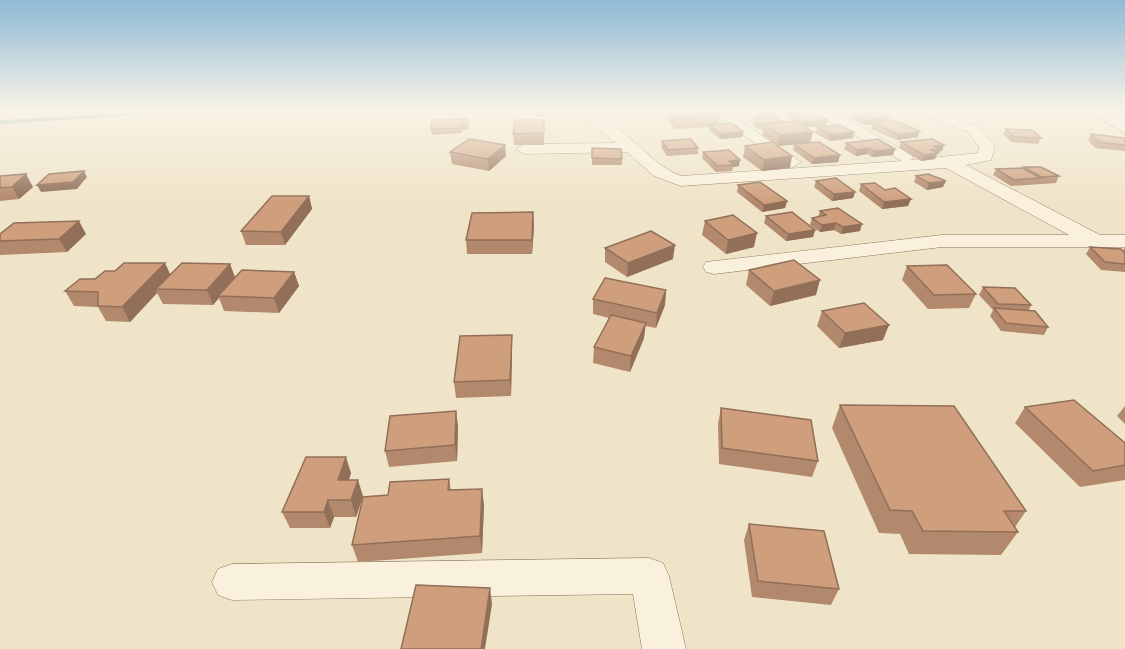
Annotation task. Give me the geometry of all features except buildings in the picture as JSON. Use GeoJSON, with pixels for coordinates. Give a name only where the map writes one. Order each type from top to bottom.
{"type":"FeatureCollection","features":[{"type":"Feature","properties":{"kind":"street"},"geometry":{"type":"LineString","coordinates":[[624,142],[658,171],[670,179],[681,181],[949,163],[985,157],[987,147],[983,142]]}},
{"type":"Feature","properties":{"kind":"street"},"geometry":{"type":"LineString","coordinates":[[762,142],[811,173]]}},
{"type":"Feature","properties":{"kind":"street"},"geometry":{"type":"LineString","coordinates":[[877,142],[918,165]]}},
{"type":"Feature","properties":{"kind":"street"},"geometry":{"type":"LineString","coordinates":[[524,149],[631,147]]}},
{"type":"Feature","properties":{"kind":"street"},"geometry":{"type":"LineString","coordinates":[[949,163],[1096,242]]}},
{"type":"Feature","properties":{"kind":"street"},"geometry":{"type":"LineString","coordinates":[[714,267],[942,241],[1125,241]]}},
{"type":"Feature","properties":{"kind":"street"},"geometry":{"type":"LineString","coordinates":[[232,582],[649,576],[664,649]]}}]}
